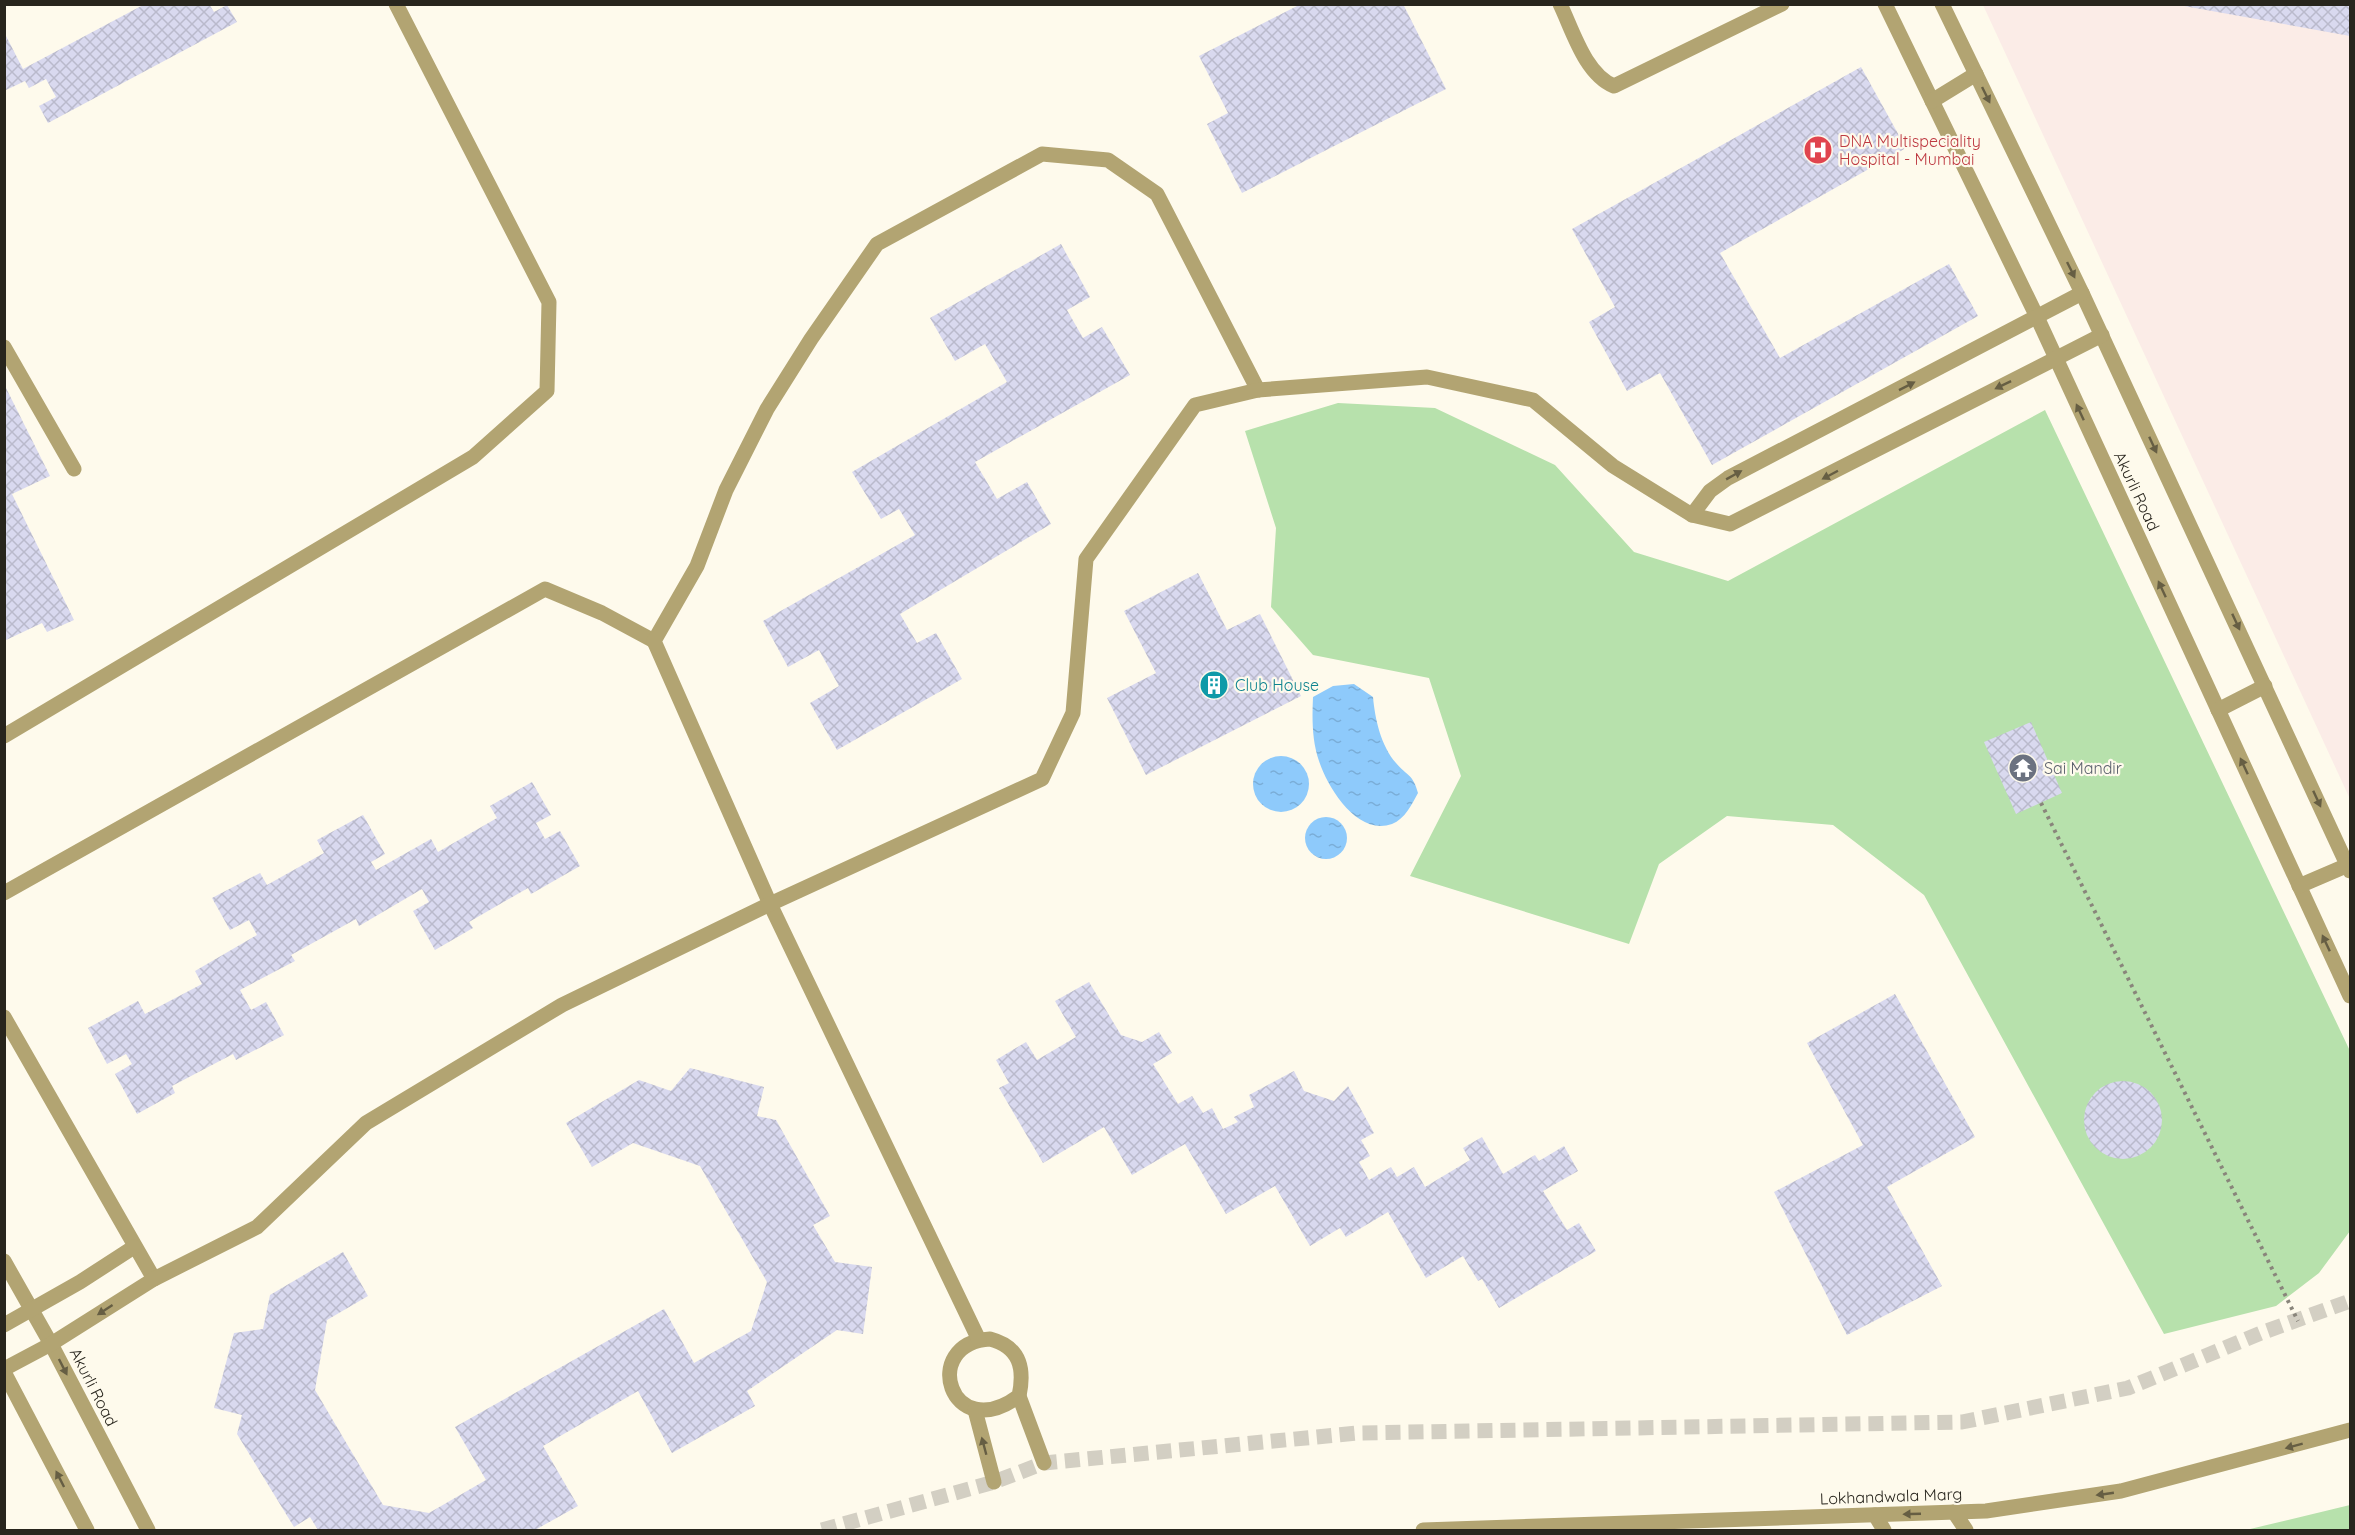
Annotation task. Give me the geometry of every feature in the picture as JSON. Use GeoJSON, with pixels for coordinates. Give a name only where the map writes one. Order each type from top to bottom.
{"type":"FeatureCollection","features":[{"type":"Feature","properties":{"kind":"street"},"geometry":{"type":"LineString","coordinates":[[4,736],[473,457],[547,390],[549,302],[396,4]]}},
{"type":"Feature","properties":{"kind":"street"},"geometry":{"type":"LineString","coordinates":[[1560,4],[1592,69],[1603,81],[1614,86],[1782,4]]}},
{"type":"Feature","properties":{"kind":"street","name":"Akurli Road"},"geometry":{"type":"LineString","coordinates":[[1885,4],[2037,317],[2350,996]]}},
{"type":"Feature","properties":{"kind":"street"},"geometry":{"type":"LineString","coordinates":[[1942,4],[2102,335],[2349,868],[2300,886]]}},
{"type":"Feature","properties":{"kind":"street"},"geometry":{"type":"LineString","coordinates":[[1932,101],[1976,74]]}},
{"type":"Feature","properties":{"kind":"street"},"geometry":{"type":"LineString","coordinates":[[654,641],[697,566],[726,490],[767,410],[811,339],[877,244],[1042,154],[1108,160],[1156,195],[1258,390]]}},
{"type":"Feature","properties":{"kind":"street"},"geometry":{"type":"LineString","coordinates":[[1692,515],[1710,491],[1728,478],[2082,293]]}},
{"type":"Feature","properties":{"kind":"street"},"geometry":{"type":"LineString","coordinates":[[87,1530],[4,1371],[154,1279],[257,1227],[366,1123],[562,1005],[770,904],[1042,779],[1073,713],[1086,559],[1195,405],[1258,390],[1427,377],[1533,400],[1613,466],[1692,515],[1730,524],[1744,519],[2102,335]]}},
{"type":"Feature","properties":{"kind":"street"},"geometry":{"type":"LineString","coordinates":[[4,347],[74,469]]}},
{"type":"Feature","properties":{"kind":"street"},"geometry":{"type":"LineString","coordinates":[[4,893],[545,590],[602,614],[654,641],[770,904],[979,1340]]}},
{"type":"Feature","properties":{"kind":"street"},"geometry":{"type":"LineString","coordinates":[[2218,710],[2265,686]]}},
{"type":"Feature","properties":{"kind":"street"},"geometry":{"type":"LineString","coordinates":[[4,1017],[154,1279]]}},
{"type":"Feature","properties":{"kind":"street"},"geometry":{"type":"LineString","coordinates":[[4,1325],[32,1311],[134,1246]]}},
{"type":"Feature","properties":{"kind":"street","name":"Akurli Road"},"geometry":{"type":"LineString","coordinates":[[4,1261],[51,1344],[148,1530]]}},
{"type":"Feature","properties":{"kind":"street"},"geometry":{"type":"LineString","coordinates":[[1019,1396],[999,1410],[975,1410],[956,1396],[950,1373],[958,1351],[968,1343],[979,1340],[1001,1342],[1019,1359],[1022,1370],[1019,1396],[1044,1463]]}},
{"type":"Feature","properties":{"kind":"street"},"geometry":{"type":"LineString","coordinates":[[975,1410],[994,1482]]}},
{"type":"Feature","properties":{"kind":"street","name":"Lokhandwala Marg"},"geometry":{"type":"LineString","coordinates":[[1423,1530],[1986,1511],[2121,1491],[2350,1430]]}},
{"type":"Feature","properties":{"kind":"street"},"geometry":{"type":"LineString","coordinates":[[1954,1512],[1966,1530]]}},
{"type":"Feature","properties":{"kind":"street"},"geometry":{"type":"LineString","coordinates":[[1875,1515],[1884,1530]]}},
{"type":"Feature","properties":{"kind":"path"},"geometry":{"type":"LineString","coordinates":[[2041,803],[2298,1321]]}},
{"type":"Feature","properties":{"kind":"shaded area"},"geometry":{"type":"Polygon","coordinates":[[[1983,5],[2350,5],[2350,799],[1983,5]]]}},
{"type":"Feature","properties":{"kind":"green space"},"geometry":{"type":"Polygon","coordinates":[[[1338,403],[1435,408],[1555,465],[1634,552],[1728,581],[2045,410],[2350,1051],[2350,1231],[2319,1273],[2276,1306],[2164,1334],[1924,895],[1833,825],[1727,816],[1659,864],[1629,944],[1410,876],[1461,776],[1429,678],[1313,655],[1271,607],[1276,528],[1245,431],[1338,403]]]}},
{"type":"Feature","properties":{"kind":"green space"},"geometry":{"type":"Polygon","coordinates":[[[2350,1505],[2350,1530],[2246,1530],[2350,1505]]]}},
{"type":"Feature","properties":{"kind":"water"},"geometry":{"type":"Polygon","coordinates":[[[1354,684],[1373,697],[1377,723],[1386,749],[1412,779],[1418,793],[1404,815],[1392,824],[1379,826],[1367,823],[1346,807],[1329,784],[1315,746],[1313,697],[1333,686],[1354,684]]]}},
{"type":"Feature","properties":{"kind":"water"},"geometry":{"type":"Polygon","coordinates":[[[1275,756],[1287,756],[1301,764],[1309,778],[1307,795],[1301,804],[1287,812],[1275,812],[1258,800],[1253,790],[1253,778],[1265,761],[1275,756]]]}},
{"type":"Feature","properties":{"kind":"water"},"geometry":{"type":"Polygon","coordinates":[[[1326,817],[1341,823],[1347,838],[1341,853],[1326,859],[1311,853],[1305,838],[1311,823],[1326,817]]]}},
{"type":"Feature","properties":{"kind":"building"},"geometry":{"type":"Polygon","coordinates":[[[145,4],[209,4],[214,12],[227,5],[237,22],[48,123],[39,106],[56,97],[46,79],[29,88],[25,81],[4,91],[4,32],[23,69],[145,4]]]}},
{"type":"Feature","properties":{"kind":"building"},"geometry":{"type":"Polygon","coordinates":[[[1301,4],[1403,4],[1446,89],[1242,193],[1207,124],[1228,113],[1199,56],[1301,4]]]}},
{"type":"Feature","properties":{"kind":"building"},"geometry":{"type":"Polygon","coordinates":[[[2350,5],[2350,36],[2184,6],[2350,5]]]}},
{"type":"Feature","properties":{"kind":"building"},"geometry":{"type":"Polygon","coordinates":[[[1861,67],[1906,148],[1720,253],[1780,358],[1949,264],[1978,316],[1712,465],[1660,373],[1627,391],[1589,322],[1615,307],[1572,229],[1861,67]]]}},
{"type":"Feature","properties":{"kind":"building"},"geometry":{"type":"Polygon","coordinates":[[[1061,244],[1090,297],[1067,310],[1083,338],[1102,327],[1130,375],[975,462],[997,499],[1027,482],[1051,524],[900,614],[917,643],[936,633],[962,679],[837,750],[810,703],[839,686],[819,650],[788,667],[763,621],[915,535],[899,509],[881,519],[852,472],[1007,382],[985,344],[955,361],[930,318],[1061,244]]]}},
{"type":"Feature","properties":{"kind":"building"},"geometry":{"type":"Polygon","coordinates":[[[4,384],[50,476],[12,494],[74,620],[47,632],[42,623],[4,641],[4,384]]]}},
{"type":"Feature","properties":{"kind":"building","name":"Club House"},"geometry":{"type":"Polygon","coordinates":[[[1198,573],[1227,630],[1260,614],[1301,696],[1146,775],[1107,698],[1156,673],[1124,611],[1198,573]]]}},
{"type":"Feature","properties":{"kind":"building","name":"Sai Mandir"},"geometry":{"type":"Polygon","coordinates":[[[2031,722],[2062,793],[2016,814],[1984,742],[2031,722]]]}},
{"type":"Feature","properties":{"kind":"building"},"geometry":{"type":"Polygon","coordinates":[[[532,782],[551,815],[536,823],[545,839],[560,831],[580,866],[531,894],[528,888],[469,922],[473,928],[435,950],[413,911],[429,902],[422,889],[359,926],[356,919],[291,955],[295,961],[240,990],[251,1010],[266,1002],[284,1035],[236,1060],[233,1054],[172,1086],[175,1093],[137,1114],[115,1074],[132,1064],[126,1054],[107,1064],[88,1028],[138,1001],[145,1014],[202,984],[195,971],[257,935],[249,920],[230,930],[212,898],[260,873],[267,885],[324,853],[317,840],[363,815],[385,854],[371,862],[376,870],[431,839],[438,852],[497,818],[490,806],[532,782]]]}},
{"type":"Feature","properties":{"kind":"building"},"geometry":{"type":"Polygon","coordinates":[[[1089,982],[1121,1035],[1142,1042],[1159,1032],[1172,1053],[1153,1064],[1178,1104],[1192,1096],[1203,1113],[1212,1108],[1223,1129],[1238,1122],[1234,1117],[1254,1107],[1249,1095],[1294,1071],[1304,1091],[1334,1101],[1348,1086],[1374,1133],[1361,1140],[1370,1156],[1359,1162],[1369,1180],[1391,1167],[1397,1177],[1414,1167],[1425,1187],[1470,1160],[1463,1148],[1482,1137],[1503,1174],[1535,1155],[1539,1161],[1564,1146],[1578,1171],[1543,1191],[1567,1230],[1579,1223],[1596,1251],[1499,1308],[1482,1279],[1478,1281],[1463,1256],[1426,1278],[1388,1212],[1346,1237],[1340,1228],[1310,1246],[1275,1186],[1226,1214],[1185,1144],[1132,1175],[1104,1127],[1043,1163],[999,1088],[1009,1083],[996,1060],[1026,1042],[1037,1060],[1076,1037],[1055,1001],[1089,982]]]}},
{"type":"Feature","properties":{"kind":"building"},"geometry":{"type":"Polygon","coordinates":[[[1895,994],[1975,1137],[1887,1187],[1942,1286],[1847,1335],[1774,1192],[1863,1145],[1807,1043],[1895,994]]]}},
{"type":"Feature","properties":{"kind":"building"},"geometry":{"type":"Polygon","coordinates":[[[690,1068],[764,1087],[757,1116],[776,1120],[830,1216],[813,1225],[835,1262],[872,1267],[863,1334],[837,1330],[747,1391],[755,1406],[672,1453],[638,1391],[543,1446],[578,1506],[535,1530],[318,1530],[310,1517],[294,1527],[237,1434],[242,1415],[214,1408],[234,1333],[263,1329],[270,1295],[343,1252],[368,1296],[327,1320],[315,1390],[383,1505],[429,1513],[486,1480],[455,1427],[664,1309],[694,1363],[751,1331],[767,1282],[700,1166],[633,1143],[592,1167],[566,1123],[639,1080],[671,1091],[690,1068]]]}},
{"type":"Feature","properties":{"kind":"building"},"geometry":{"type":"Polygon","coordinates":[[[2115,1081],[2131,1081],[2145,1087],[2156,1098],[2162,1112],[2162,1128],[2156,1142],[2145,1153],[2131,1159],[2115,1159],[2101,1153],[2090,1142],[2084,1128],[2084,1112],[2090,1098],[2101,1087],[2115,1081]]]}},
{"type":"Feature","properties":{"kind":"tunnel"},"geometry":{"type":"LineString","coordinates":[[822,1530],[994,1482],[1044,1463],[1358,1433],[1962,1422],[2128,1388],[2261,1333],[2350,1301]]}},
{"type":"Feature","properties":{"kind":"place","name":"DNA Multispeciality Hospital - Mumbai"},"geometry":{"type":"Point","coordinates":[1818,150]}},
{"type":"Feature","properties":{"kind":"place","name":"Club House"},"geometry":{"type":"Point","coordinates":[1214,685]}},
{"type":"Feature","properties":{"kind":"place","name":"Sai Mandir"},"geometry":{"type":"Point","coordinates":[2023,768]}}]}
